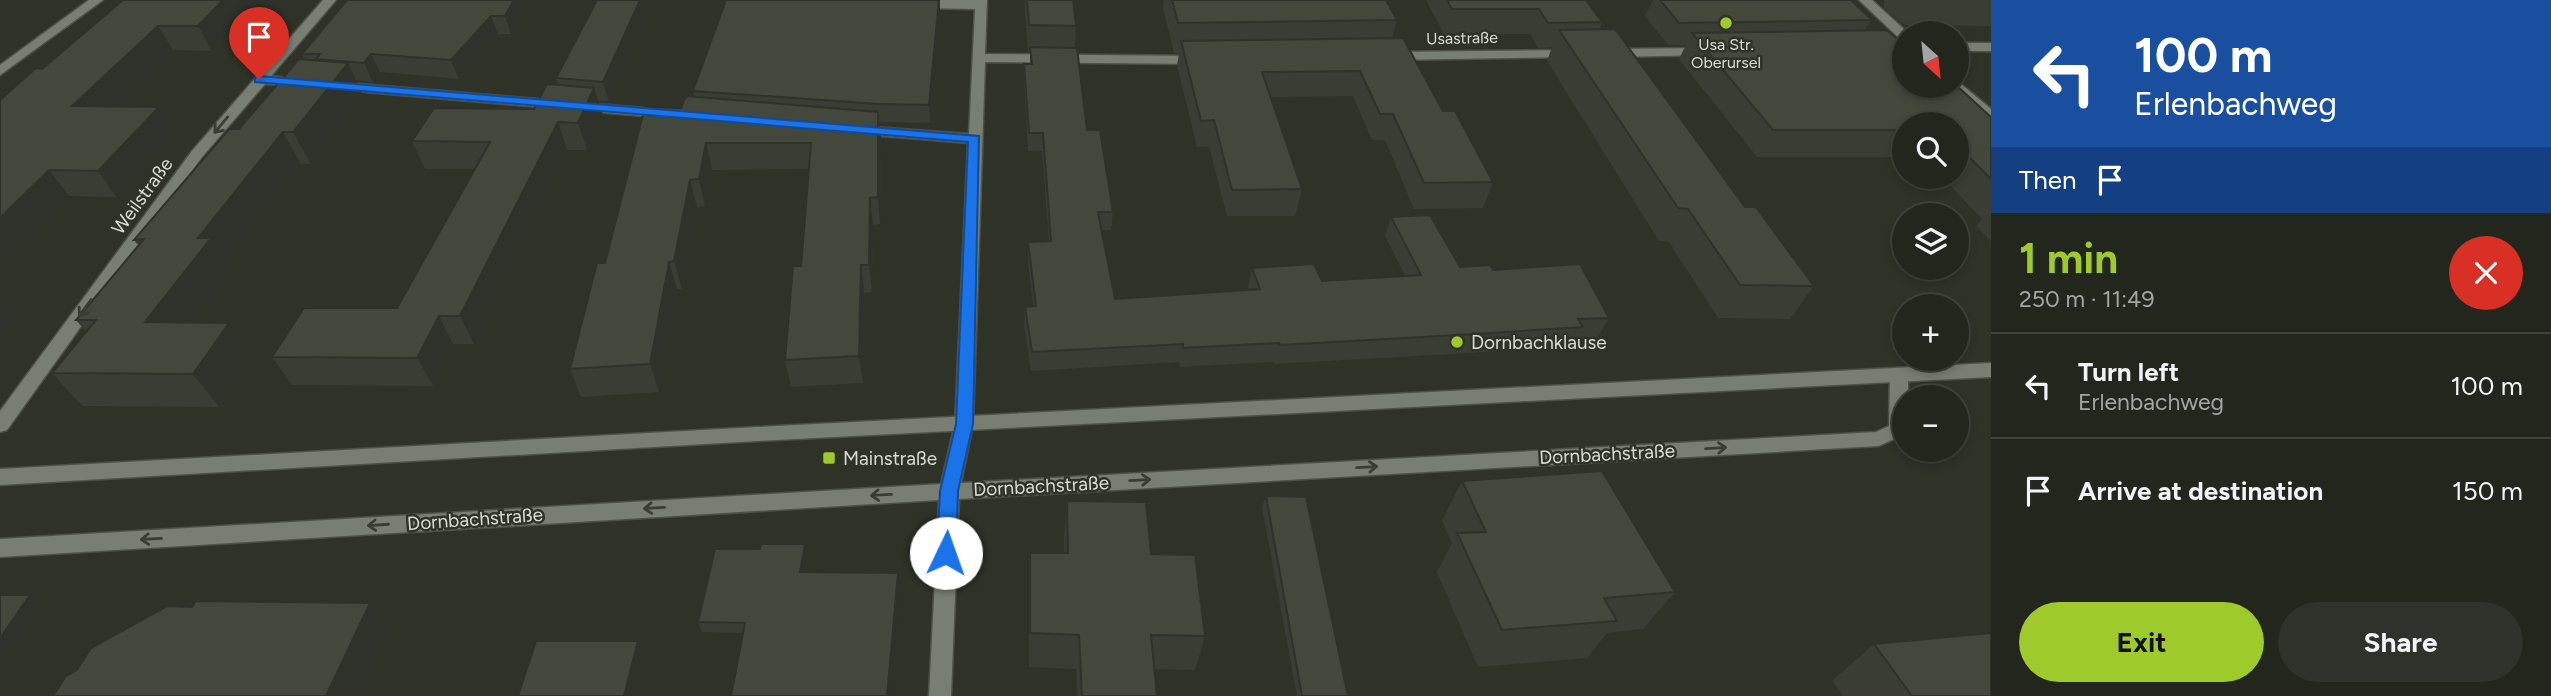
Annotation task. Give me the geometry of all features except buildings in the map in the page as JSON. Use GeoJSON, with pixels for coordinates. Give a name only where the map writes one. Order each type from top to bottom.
{"type":"FeatureCollection","features":[{"type":"Feature","properties":{"kind":"street"},"geometry":{"type":"LineString","coordinates":[[0,71],[97,0]]}},
{"type":"Feature","properties":{"kind":"street","name":"Weilstraße"},"geometry":{"type":"LineString","coordinates":[[0,425],[197,154],[330,0]]}},
{"type":"Feature","properties":{"kind":"street"},"geometry":{"type":"LineString","coordinates":[[1865,0],[1892,25]]}},
{"type":"Feature","properties":{"kind":"street"},"geometry":{"type":"LineString","coordinates":[[902,4],[981,2],[964,424],[949,491],[940,696]]}},
{"type":"Feature","properties":{"kind":"street"},"geometry":{"type":"LineString","coordinates":[[1969,47],[1991,47]]}},
{"type":"Feature","properties":{"kind":"street","name":"Usastraße"},"geometry":{"type":"LineString","coordinates":[[1371,57],[1721,52]]}},
{"type":"Feature","properties":{"kind":"street"},"geometry":{"type":"LineString","coordinates":[[978,58],[1211,60]]}},
{"type":"Feature","properties":{"kind":"street"},"geometry":{"type":"LineString","coordinates":[[259,79],[682,115]]}},
{"type":"Feature","properties":{"kind":"street"},"geometry":{"type":"LineString","coordinates":[[1969,96],[1991,116]]}},
{"type":"Feature","properties":{"kind":"street"},"geometry":{"type":"LineString","coordinates":[[845,129],[974,139]]}},
{"type":"Feature","properties":{"kind":"street"},"geometry":{"type":"LineString","coordinates":[[0,477],[1991,370]]}},
{"type":"Feature","properties":{"kind":"street","name":"Dornbachstraße"},"geometry":{"type":"LineString","coordinates":[[0,548],[1878,439],[1898,430],[1899,374]]}},
{"type":"Feature","properties":{"kind":"place","name":"Usa Str. Oberursel"},"geometry":{"type":"Point","coordinates":[1726,23]}},
{"type":"Feature","properties":{"kind":"place","name":"Dornbachklause"},"geometry":{"type":"Point","coordinates":[1457,342]}},
{"type":"Feature","properties":{"kind":"place","name":"Mainstraße"},"geometry":{"type":"Point","coordinates":[829,458]}},
{"type":"Feature","properties":{"kind":"route"},"geometry":{"type":"LineString","coordinates":[[259,79],[974,139],[964,424],[949,491],[946,553]]}}]}
